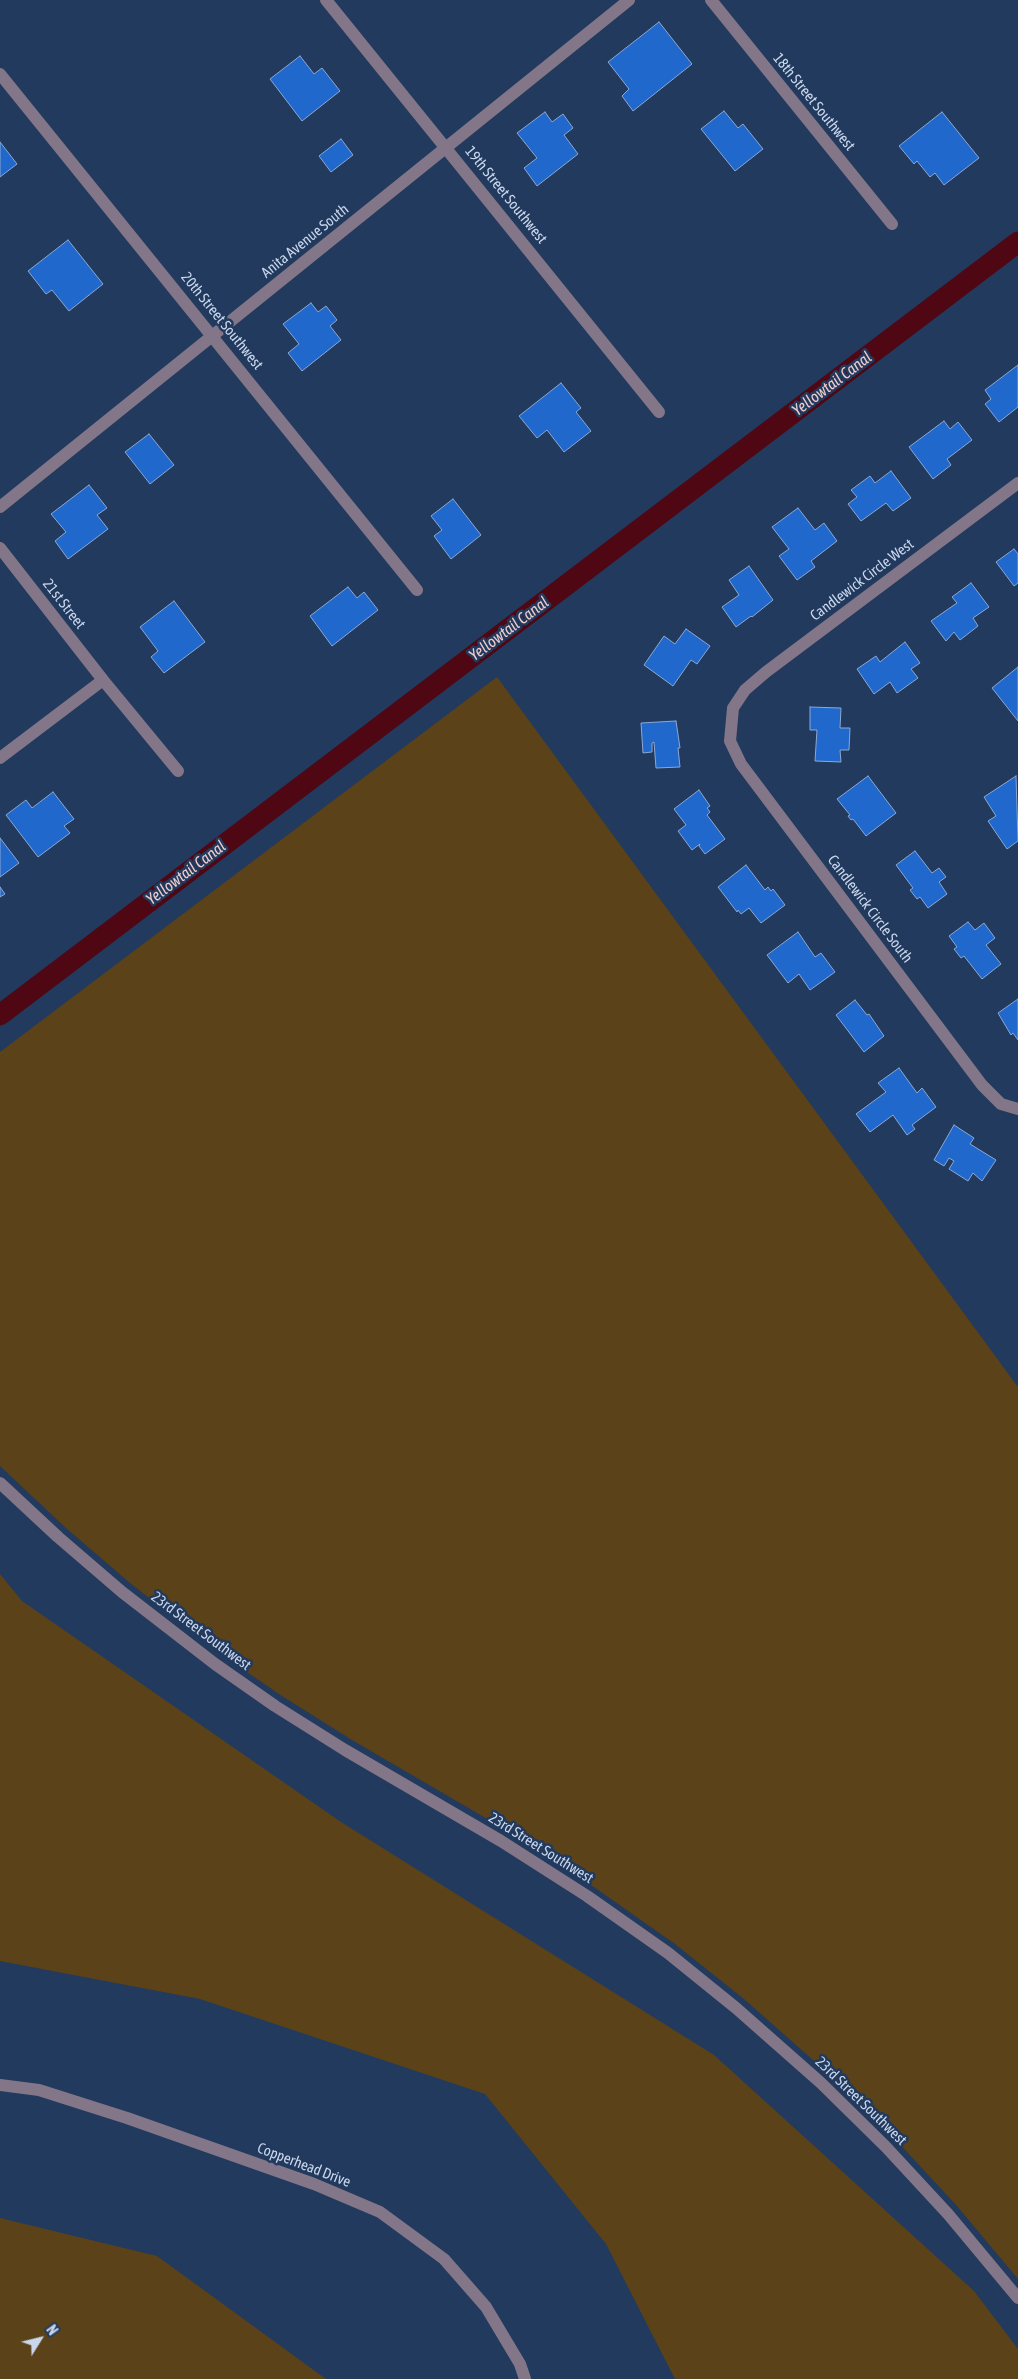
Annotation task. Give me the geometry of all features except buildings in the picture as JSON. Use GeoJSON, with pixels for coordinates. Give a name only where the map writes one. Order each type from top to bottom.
{"type":"FeatureCollection","features":[{"type":"Feature","properties":{"kind":"street","name":"19th Street Southwest"},"geometry":{"type":"LineString","coordinates":[[326,0],[659,412]]}},
{"type":"Feature","properties":{"kind":"street","name":"Anita Avenue South"},"geometry":{"type":"LineString","coordinates":[[0,507],[629,0]]}},
{"type":"Feature","properties":{"kind":"street","name":"18th Street Southwest"},"geometry":{"type":"LineString","coordinates":[[711,0],[892,224]]}},
{"type":"Feature","properties":{"kind":"street","name":"20th Street Southwest"},"geometry":{"type":"LineString","coordinates":[[0,74],[417,590]]}},
{"type":"Feature","properties":{"kind":"street","name":"Candlewick Circle West"},"geometry":{"type":"LineString","coordinates":[[733,708],[745,690],[766,672],[1018,484]]}},
{"type":"Feature","properties":{"kind":"street","name":"21st Street"},"geometry":{"type":"LineString","coordinates":[[0,548],[103,680],[178,771]]}},
{"type":"Feature","properties":{"kind":"street"},"geometry":{"type":"LineString","coordinates":[[0,758],[103,680]]}},
{"type":"Feature","properties":{"kind":"street","name":"Candlewick Circle South"},"geometry":{"type":"LineString","coordinates":[[733,708],[730,741],[741,764],[982,1085],[1001,1104],[1018,1109]]}},
{"type":"Feature","properties":{"kind":"street","name":"23rd Street Southwest"},"geometry":{"type":"LineString","coordinates":[[0,1483],[58,1537],[122,1592],[215,1664],[345,1750],[501,1841],[587,1896],[668,1953],[736,2008],[822,2083],[886,2147],[948,2214],[1018,2298]]}},
{"type":"Feature","properties":{"kind":"street","name":"Copperhead Drive"},"geometry":{"type":"LineString","coordinates":[[0,2085],[38,2090],[127,2118],[314,2184],[380,2212],[444,2259],[486,2307],[520,2364],[525,2379]]}},
{"type":"Feature","properties":{"kind":"shaded area"},"geometry":{"type":"Polygon","coordinates":[[[497,677],[1018,1387],[1018,2279],[957,2206],[895,2139],[830,2075],[744,1999],[675,1944],[594,1887],[508,1831],[352,1740],[222,1655],[130,1583],[66,1528],[0,1466],[0,1052],[497,677]]]}},
{"type":"Feature","properties":{"kind":"shaded area"},"geometry":{"type":"Polygon","coordinates":[[[0,1574],[22,1601],[341,1822],[714,2055],[974,2291],[1018,2349],[1018,2379],[675,2379],[606,2244],[485,2094],[200,1999],[0,1961],[0,1574]]]}},
{"type":"Feature","properties":{"kind":"shaded area"},"geometry":{"type":"Polygon","coordinates":[[[0,2218],[157,2256],[326,2379],[0,2379],[0,2218]]]}},
{"type":"Feature","properties":{"kind":"waterway","name":"Yellowtail Canal"},"geometry":{"type":"LineString","coordinates":[[0,1015],[1018,242]]}}]}
